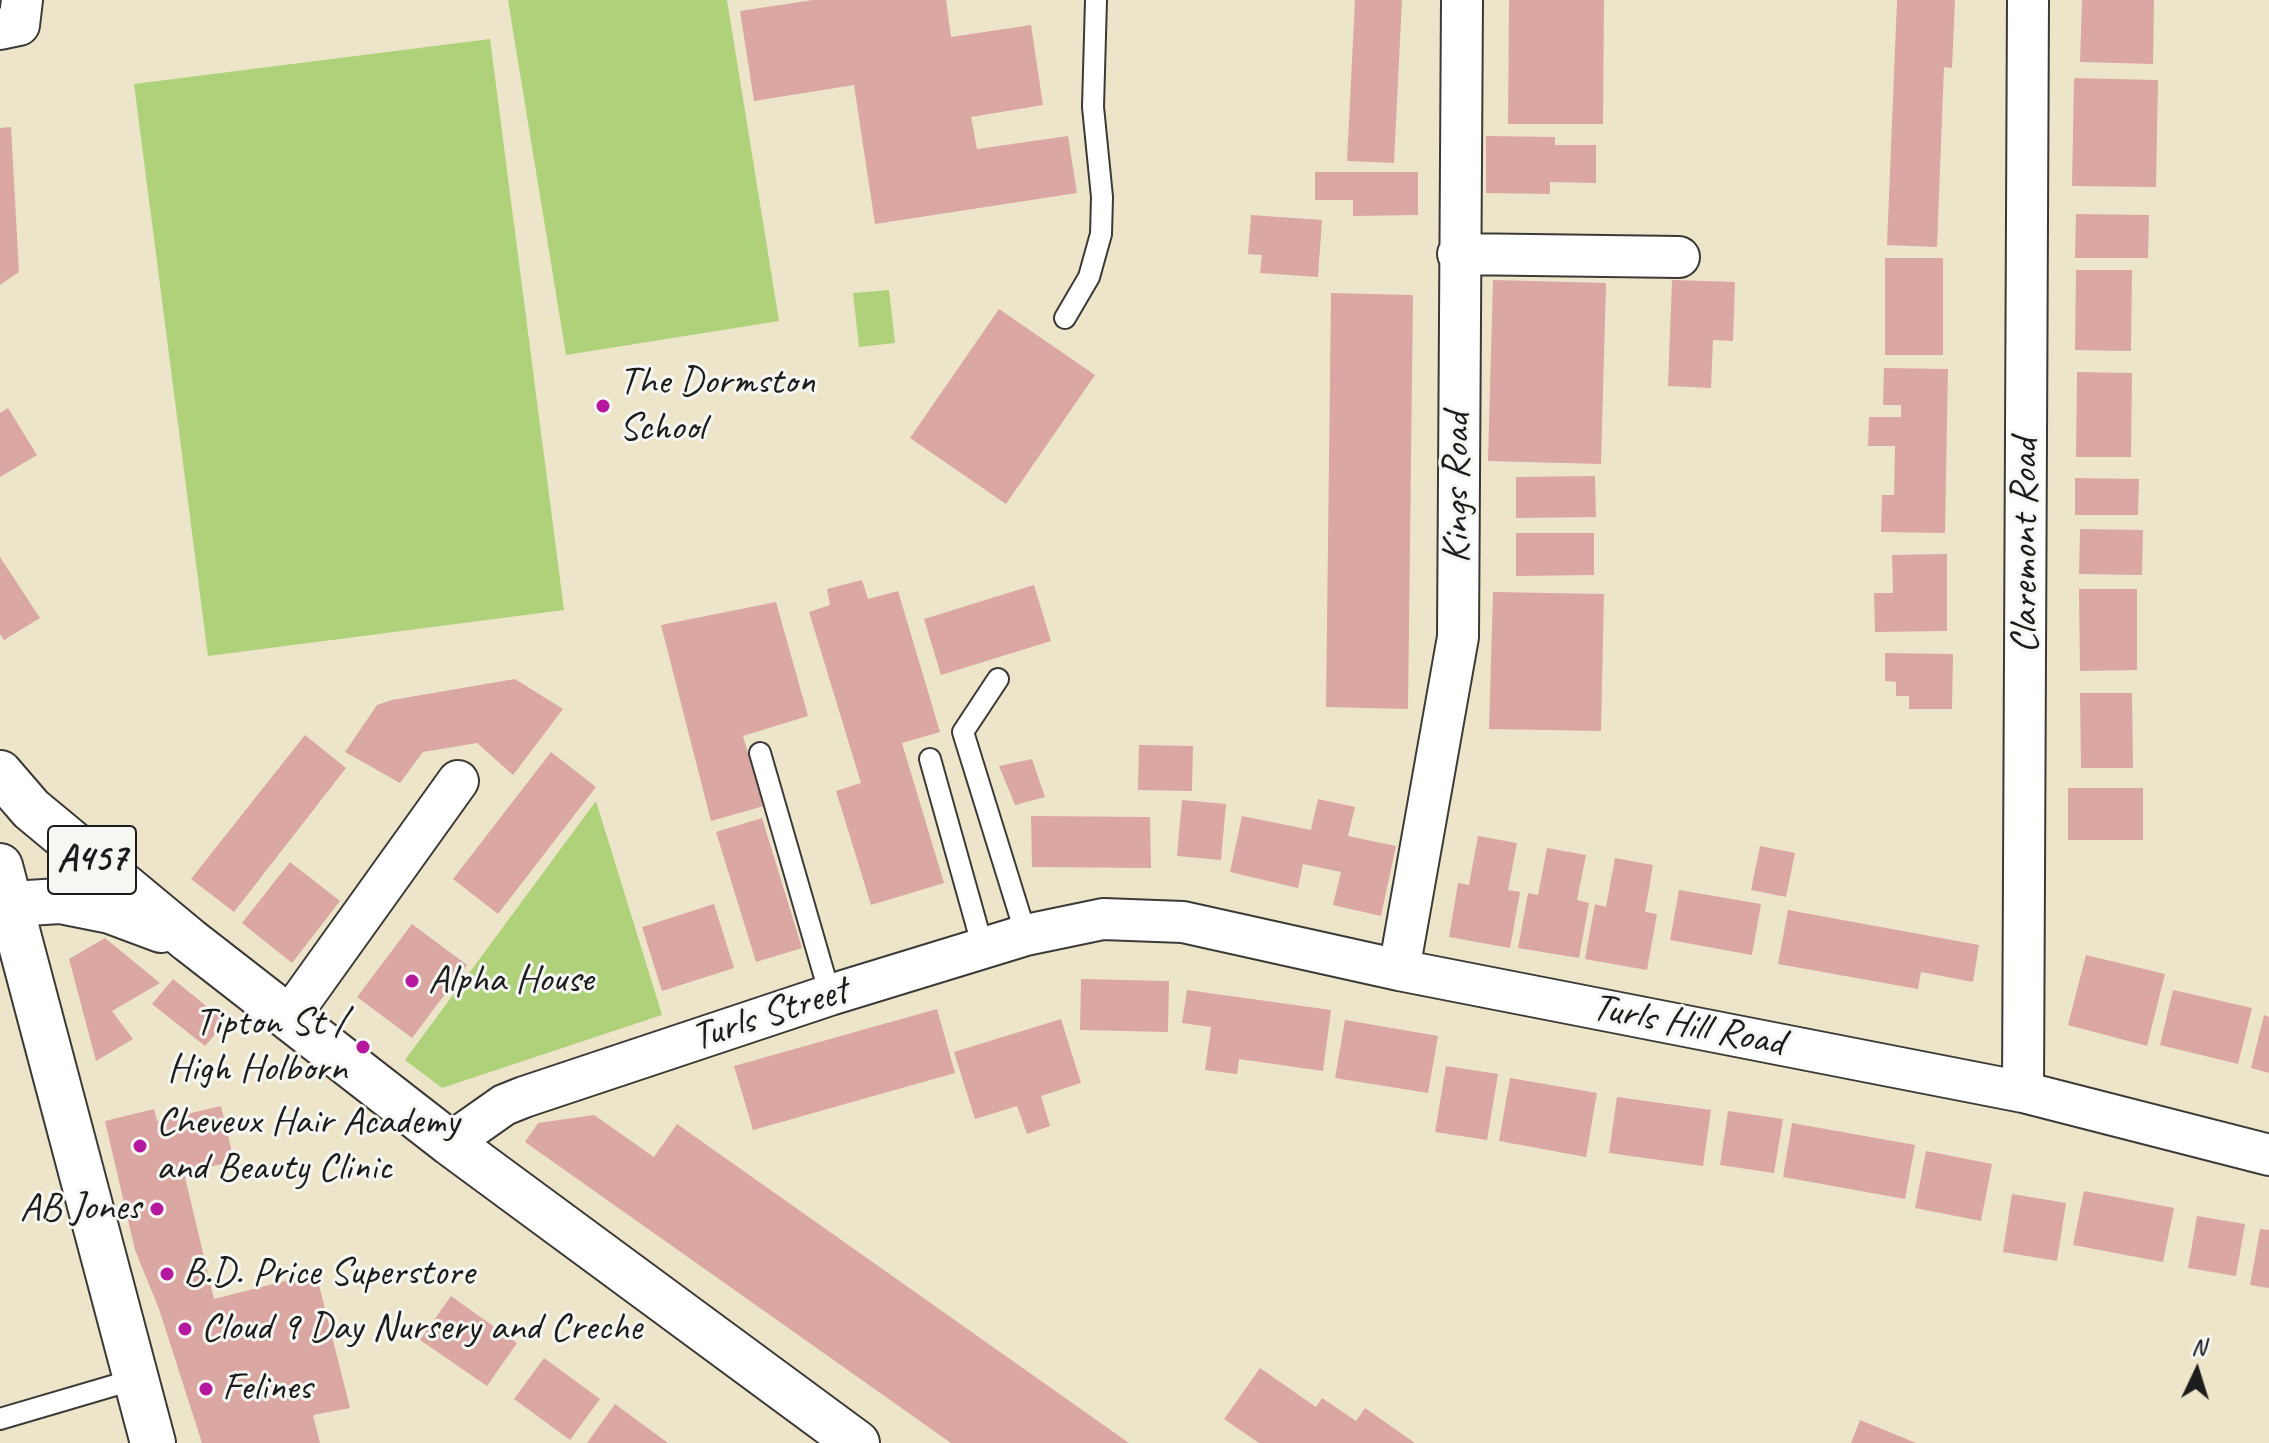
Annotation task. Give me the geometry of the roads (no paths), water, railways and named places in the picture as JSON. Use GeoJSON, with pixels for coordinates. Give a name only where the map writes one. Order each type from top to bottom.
{"type":"FeatureCollection","features":[{"type":"Feature","properties":{"kind":"main road","name":"A457"},"geometry":{"type":"LineString","coordinates":[[0,773],[31,809],[189,940],[450,1143],[857,1443]]}},
{"type":"Feature","properties":{"kind":"main road","name":"A457"},"geometry":{"type":"LineString","coordinates":[[6,885],[52,900],[110,911],[189,940]]}},
{"type":"Feature","properties":{"kind":"main road"},"geometry":{"type":"LineString","coordinates":[[6,885],[153,1443]]}},
{"type":"Feature","properties":{"kind":"street"},"geometry":{"type":"LineString","coordinates":[[0,29],[19,25],[22,0]]}},
{"type":"Feature","properties":{"kind":"street","name":"Kings Road"},"geometry":{"type":"LineString","coordinates":[[1399,970],[1458,637],[1458,254],[1462,0]]}},
{"type":"Feature","properties":{"kind":"street","name":"Claremont Road"},"geometry":{"type":"LineString","coordinates":[[2023,1092],[2028,0]]}},
{"type":"Feature","properties":{"kind":"street"},"geometry":{"type":"LineString","coordinates":[[1458,254],[1679,257]]}},
{"type":"Feature","properties":{"kind":"street"},"geometry":{"type":"LineString","coordinates":[[289,1017],[458,781]]}},
{"type":"Feature","properties":{"kind":"street","name":"Turls Hill Road"},"geometry":{"type":"LineString","coordinates":[[1103,919],[1183,922],[1399,970],[2023,1092],[2269,1155]]}},
{"type":"Feature","properties":{"kind":"street","name":"Turls Street"},"geometry":{"type":"LineString","coordinates":[[450,1143],[504,1105],[830,995],[1026,935],[1103,919]]}},
{"type":"Feature","properties":{"kind":"lane"},"geometry":{"type":"LineString","coordinates":[[1065,318],[1089,277],[1101,234],[1102,197],[1093,107],[1096,0]]}},
{"type":"Feature","properties":{"kind":"lane"},"geometry":{"type":"LineString","coordinates":[[998,679],[963,732],[1026,935]]}},
{"type":"Feature","properties":{"kind":"lane"},"geometry":{"type":"LineString","coordinates":[[760,753],[830,995]]}},
{"type":"Feature","properties":{"kind":"lane"},"geometry":{"type":"LineString","coordinates":[[930,759],[983,948]]}},
{"type":"Feature","properties":{"kind":"lane"},"geometry":{"type":"LineString","coordinates":[[0,1419],[136,1379]]}},
{"type":"Feature","properties":{"kind":"place","name":"The Dormston School"},"geometry":{"type":"Point","coordinates":[603,406]}},
{"type":"Feature","properties":{"kind":"place","name":"Alpha House"},"geometry":{"type":"Point","coordinates":[412,981]}},
{"type":"Feature","properties":{"kind":"place","name":"Tipton St / High Holborn"},"geometry":{"type":"Point","coordinates":[363,1047]}},
{"type":"Feature","properties":{"kind":"place","name":"Cheveux Hair Academy and Beauty Clinic"},"geometry":{"type":"Point","coordinates":[140,1146]}},
{"type":"Feature","properties":{"kind":"place","name":"AB Jones"},"geometry":{"type":"Point","coordinates":[157,1209]}},
{"type":"Feature","properties":{"kind":"place","name":"B.D. Price Superstore"},"geometry":{"type":"Point","coordinates":[167,1274]}},
{"type":"Feature","properties":{"kind":"place","name":"Cloud 9 Day Nursery and Creche"},"geometry":{"type":"Point","coordinates":[185,1329]}},
{"type":"Feature","properties":{"kind":"place","name":"Felines"},"geometry":{"type":"Point","coordinates":[206,1389]}}]}
